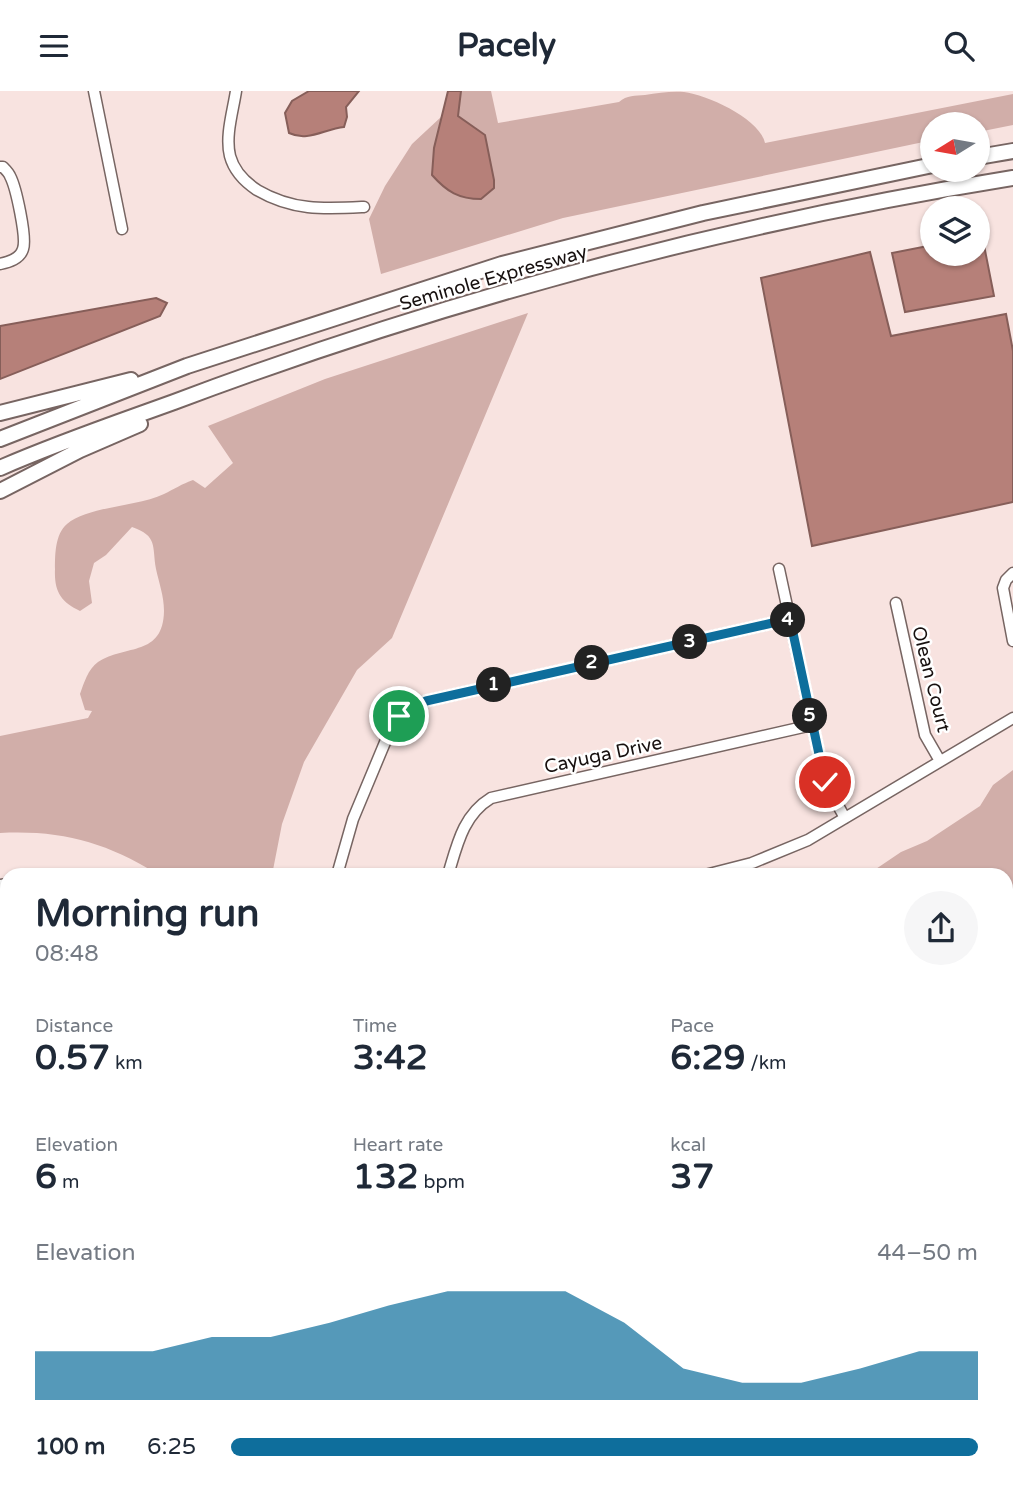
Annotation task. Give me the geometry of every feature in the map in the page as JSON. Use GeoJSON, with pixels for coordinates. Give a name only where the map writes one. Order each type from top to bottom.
{"type":"FeatureCollection","features":[{"type":"Feature","properties":{"kind":"highway"},"geometry":{"type":"LineString","coordinates":[[990,155],[1013,151]]}},
{"type":"Feature","properties":{"kind":"highway","name":"Seminole Expressway"},"geometry":{"type":"LineString","coordinates":[[0,439],[187,366],[502,264],[703,213],[920,168]]}},
{"type":"Feature","properties":{"kind":"highway","name":"Seminole Expressway"},"geometry":{"type":"LineString","coordinates":[[0,468],[276,363],[489,296],[770,225],[1013,178]]}},
{"type":"Feature","properties":{"kind":"highway"},"geometry":{"type":"LineString","coordinates":[[0,491],[43,467],[108,437],[348,346],[368,333]]}},
{"type":"Feature","properties":{"kind":"highway"},"geometry":{"type":"LineString","coordinates":[[0,413],[187,366]]}},
{"type":"Feature","properties":{"kind":"street"},"geometry":{"type":"LineString","coordinates":[[94,91],[122,229]]}},
{"type":"Feature","properties":{"kind":"street"},"geometry":{"type":"LineString","coordinates":[[236,91],[229,140],[230,157],[237,172],[246,182],[272,198],[293,206],[326,209],[363,207]]}},
{"type":"Feature","properties":{"kind":"street"},"geometry":{"type":"LineString","coordinates":[[0,167],[11,176],[24,243],[23,251],[13,260],[0,264]]}},
{"type":"Feature","properties":{"kind":"street"},"geometry":{"type":"LineString","coordinates":[[779,569],[825,782],[845,818]]}},
{"type":"Feature","properties":{"kind":"street"},"geometry":{"type":"LineString","coordinates":[[1013,573],[1003,588],[1013,641]]}},
{"type":"Feature","properties":{"kind":"street","name":"Olean Court"},"geometry":{"type":"LineString","coordinates":[[896,603],[925,734],[940,761]]}},
{"type":"Feature","properties":{"kind":"street"},"geometry":{"type":"LineString","coordinates":[[339,868],[353,819],[391,728],[399,716],[413,706],[790,619]]}},
{"type":"Feature","properties":{"kind":"street"},"geometry":{"type":"LineString","coordinates":[[732,868],[782,852],[808,840],[1013,718]]}},
{"type":"Feature","properties":{"kind":"street","name":"Cayuga Drive"},"geometry":{"type":"LineString","coordinates":[[450,868],[467,820],[491,798],[812,725]]}},
{"type":"Feature","properties":{"kind":"shaded area"},"geometry":{"type":"Polygon","coordinates":[[[309,91],[359,91],[346,107],[344,127],[309,136],[289,133],[285,113],[292,101],[309,91]]]}},
{"type":"Feature","properties":{"kind":"shaded area"},"geometry":{"type":"Polygon","coordinates":[[[448,91],[461,91],[458,116],[485,135],[494,188],[481,199],[466,198],[454,193],[432,175],[434,148],[448,91]]]}},
{"type":"Feature","properties":{"kind":"shaded area"},"geometry":{"type":"Polygon","coordinates":[[[461,91],[491,91],[498,123],[619,102],[631,96],[684,92],[719,103],[744,117],[754,125],[765,143],[920,112],[920,143],[563,218],[381,274],[369,219],[385,186],[412,144],[441,117],[434,148],[494,188],[485,135],[458,116],[461,91]]]}},
{"type":"Feature","properties":{"kind":"shaded area"},"geometry":{"type":"Polygon","coordinates":[[[1013,94],[1013,125],[990,130],[990,112],[922,112],[1013,94]]]}},
{"type":"Feature","properties":{"kind":"shaded area"},"geometry":{"type":"Polygon","coordinates":[[[920,248],[920,266],[988,266],[994,296],[905,312],[892,253],[920,248]]]}},
{"type":"Feature","properties":{"kind":"shaded area"},"geometry":{"type":"Polygon","coordinates":[[[870,252],[891,336],[1006,314],[1013,351],[1013,502],[812,546],[761,278],[870,252]]]}},
{"type":"Feature","properties":{"kind":"shaded area"},"geometry":{"type":"Polygon","coordinates":[[[156,298],[167,303],[160,316],[0,379],[0,326],[156,298]]]}},
{"type":"Feature","properties":{"kind":"shaded area"},"geometry":{"type":"Polygon","coordinates":[[[528,313],[392,638],[357,670],[304,762],[282,824],[273,868],[147,868],[118,853],[82,840],[43,834],[0,833],[0,736],[88,718],[92,711],[85,710],[80,694],[92,668],[109,657],[150,643],[162,626],[163,600],[152,543],[146,534],[132,527],[106,555],[94,563],[89,581],[92,603],[80,611],[63,600],[57,590],[56,545],[63,528],[76,518],[153,498],[193,480],[205,488],[233,463],[208,426],[325,379],[528,313]]]}},
{"type":"Feature","properties":{"kind":"shaded area"},"geometry":{"type":"Polygon","coordinates":[[[1013,770],[1013,868],[877,868],[901,852],[927,841],[980,806],[993,785],[1013,770]]]}},
{"type":"Feature","properties":{"kind":"route"},"geometry":{"type":"LineString","coordinates":[[399,716],[426,701],[790,619],[825,782]]}}]}
